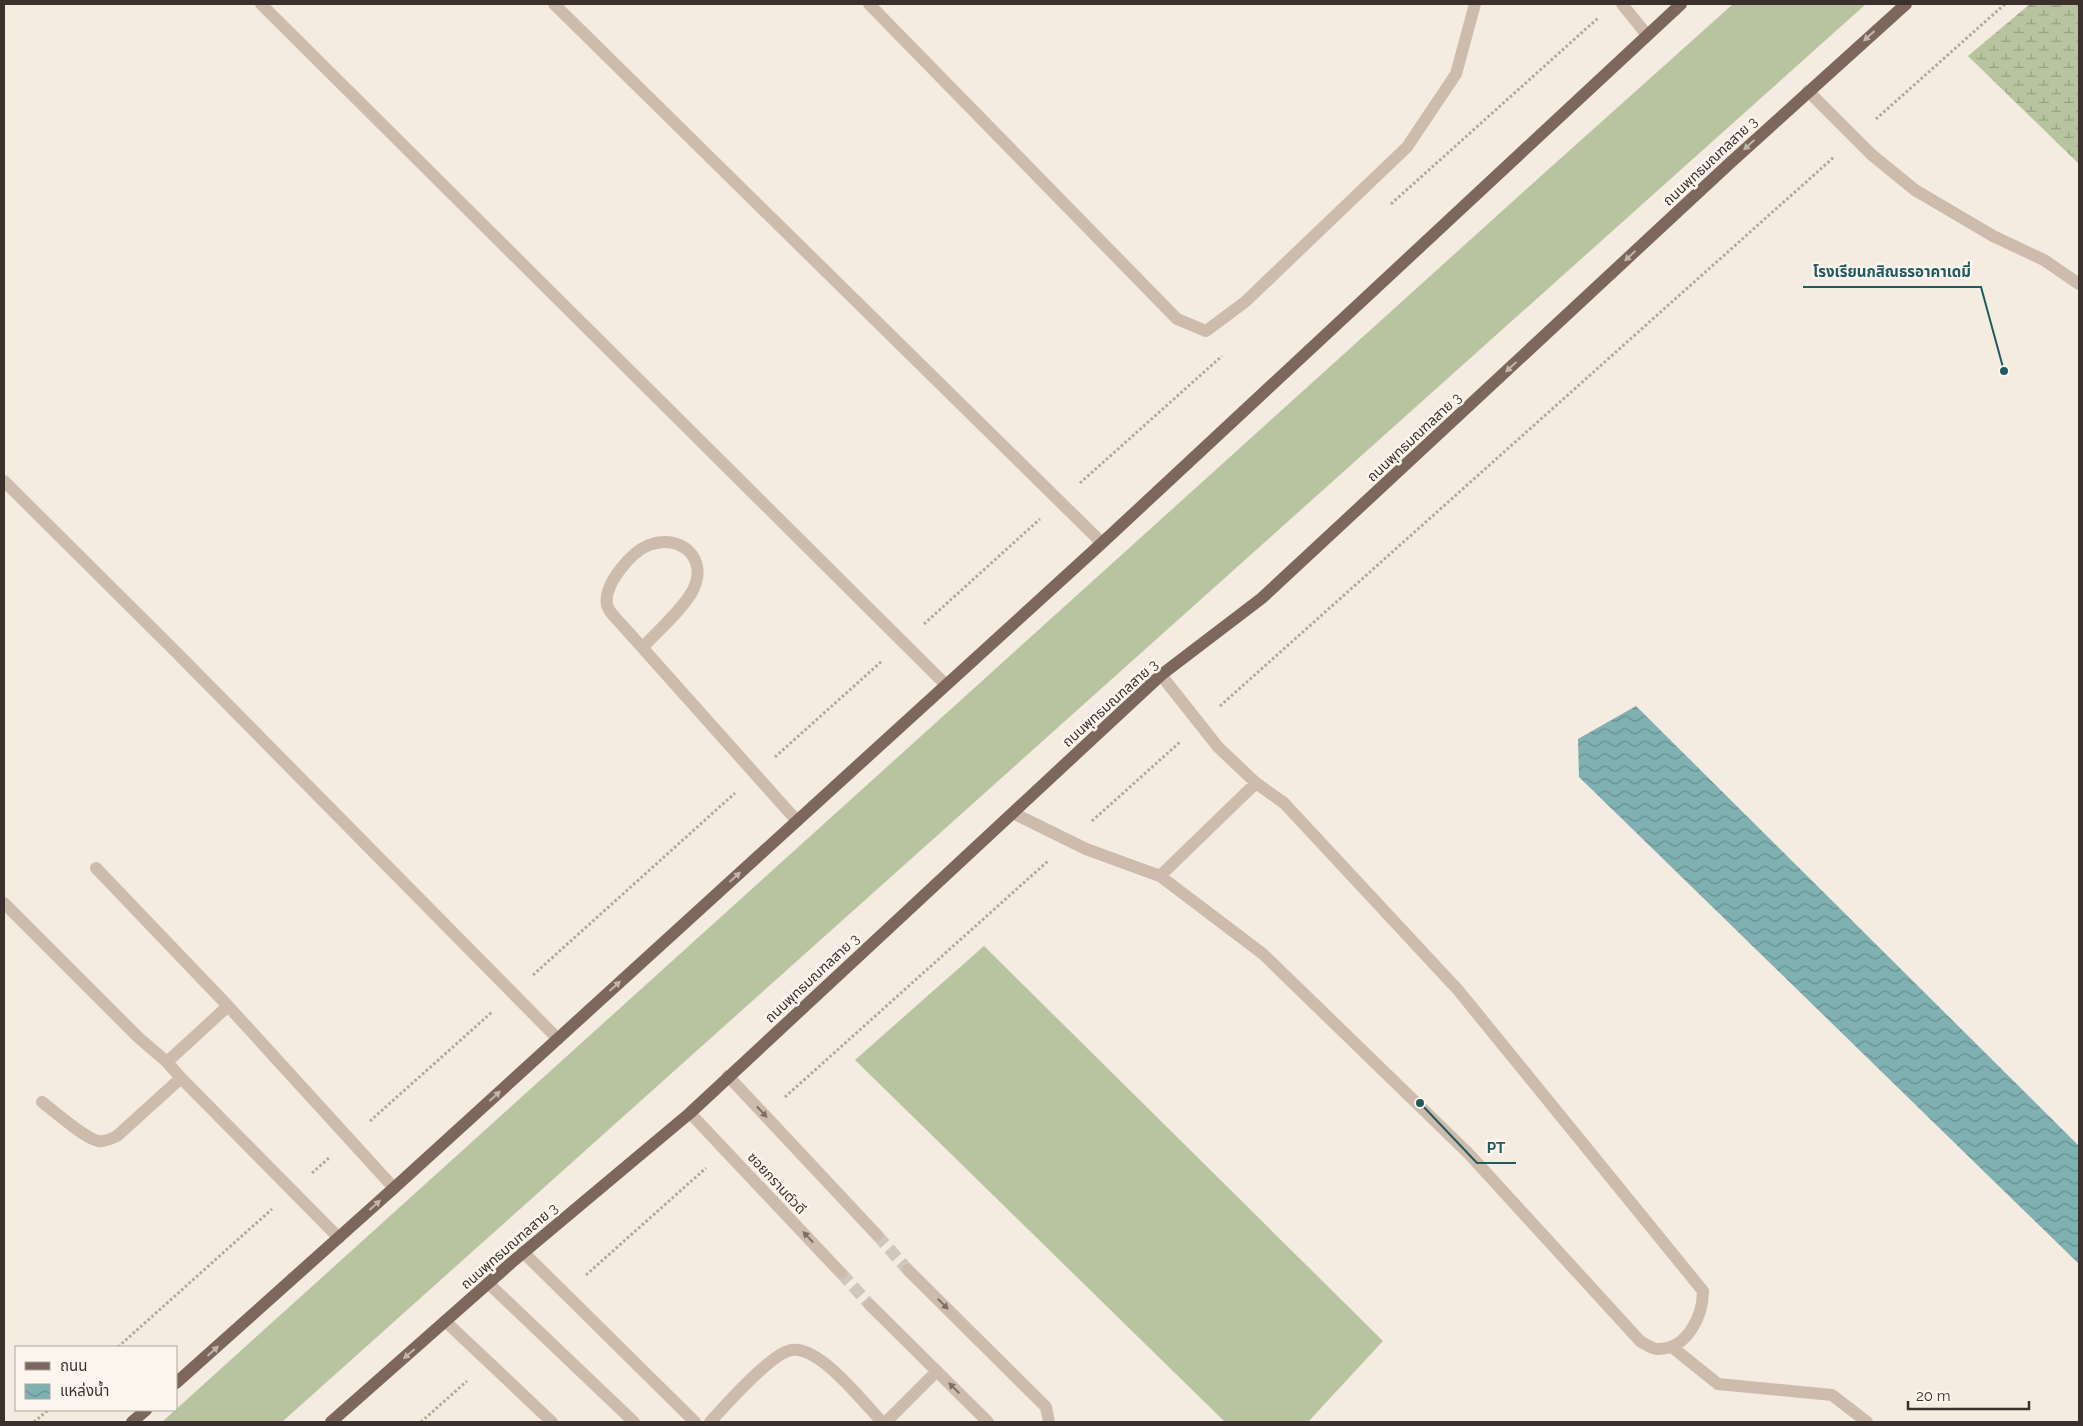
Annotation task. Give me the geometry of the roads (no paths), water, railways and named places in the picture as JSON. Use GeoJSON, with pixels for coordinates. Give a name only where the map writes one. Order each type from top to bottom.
{"type":"FeatureCollection","features":[{"type":"Feature","properties":{"kind":"main road"},"geometry":{"type":"LineString","coordinates":[[178,1381],[339,1238],[946,685],[1681,4]]}},
{"type":"Feature","properties":{"kind":"main road","name":"ถนนพุทธมณฑลสาย 3"},"geometry":{"type":"LineString","coordinates":[[331,1422],[523,1252],[690,1113],[1161,675],[1262,598],[1808,91],[1906,4]]}},
{"type":"Feature","properties":{"kind":"main road"},"geometry":{"type":"LineString","coordinates":[[132,1422],[145,1411]]}},
{"type":"Feature","properties":{"kind":"street"},"geometry":{"type":"LineString","coordinates":[[261,4],[946,685]]}},
{"type":"Feature","properties":{"kind":"street"},"geometry":{"type":"LineString","coordinates":[[554,4],[1102,542]]}},
{"type":"Feature","properties":{"kind":"street"},"geometry":{"type":"LineString","coordinates":[[869,4],[1177,319],[1206,330],[1245,302],[1407,147],[1456,74],[1475,4]]}},
{"type":"Feature","properties":{"kind":"street"},"geometry":{"type":"LineString","coordinates":[[1622,4],[1647,35]]}},
{"type":"Feature","properties":{"kind":"street"},"geometry":{"type":"LineString","coordinates":[[1808,91],[1872,155],[1915,190],[1994,236],[2044,260],[2079,284]]}},
{"type":"Feature","properties":{"kind":"street"},"geometry":{"type":"LineString","coordinates":[[4,481],[184,659],[558,1039]]}},
{"type":"Feature","properties":{"kind":"street"},"geometry":{"type":"LineString","coordinates":[[643,647],[693,590],[698,572],[697,562],[693,554],[683,547],[667,543],[649,545],[624,564],[609,590],[607,604],[611,612],[797,821]]}},
{"type":"Feature","properties":{"kind":"street"},"geometry":{"type":"LineString","coordinates":[[1013,813],[1086,849],[1160,876],[1270,961],[1468,1154],[1640,1341],[1656,1349],[1672,1347],[1682,1342],[1699,1317],[1703,1304],[1702,1291],[1458,990],[1284,803],[1256,783],[1218,747],[1161,675]]}},
{"type":"Feature","properties":{"kind":"street"},"geometry":{"type":"LineString","coordinates":[[1160,876],[1256,783]]}},
{"type":"Feature","properties":{"kind":"street"},"geometry":{"type":"LineString","coordinates":[[96,868],[228,1006],[394,1188]]}},
{"type":"Feature","properties":{"kind":"street"},"geometry":{"type":"LineString","coordinates":[[4,903],[139,1038],[167,1062],[339,1238]]}},
{"type":"Feature","properties":{"kind":"street"},"geometry":{"type":"LineString","coordinates":[[167,1062],[228,1006]]}},
{"type":"Feature","properties":{"kind":"street"},"geometry":{"type":"LineString","coordinates":[[728,1076],[877,1235]]}},
{"type":"Feature","properties":{"kind":"street"},"geometry":{"type":"LineString","coordinates":[[42,1102],[87,1137],[104,1141],[117,1136],[181,1078]]}},
{"type":"Feature","properties":{"kind":"street","name":"ซอยกรานต์วดี"},"geometry":{"type":"LineString","coordinates":[[690,1113],[841,1273]]}},
{"type":"Feature","properties":{"kind":"street"},"geometry":{"type":"LineString","coordinates":[[523,1252],[695,1422]]}},
{"type":"Feature","properties":{"kind":"street"},"geometry":{"type":"LineString","coordinates":[[908,1270],[1046,1407],[1049,1422]]}},
{"type":"Feature","properties":{"kind":"street"},"geometry":{"type":"LineString","coordinates":[[488,1283],[634,1422]]}},
{"type":"Feature","properties":{"kind":"street"},"geometry":{"type":"LineString","coordinates":[[870,1304],[988,1422]]}},
{"type":"Feature","properties":{"kind":"street"},"geometry":{"type":"LineString","coordinates":[[446,1321],[552,1422]]}},
{"type":"Feature","properties":{"kind":"street"},"geometry":{"type":"LineString","coordinates":[[1672,1347],[1718,1384],[1832,1395],[1867,1422]]}},
{"type":"Feature","properties":{"kind":"street"},"geometry":{"type":"LineString","coordinates":[[710,1422],[781,1353],[792,1350],[804,1350],[814,1355],[838,1376],[882,1422]]}},
{"type":"Feature","properties":{"kind":"street"},"geometry":{"type":"LineString","coordinates":[[886,1422],[937,1371]]}},
{"type":"Feature","properties":{"kind":"water"},"geometry":{"type":"Polygon","coordinates":[[[1636,706],[2079,1146],[2079,1264],[1579,777],[1578,739],[1636,706]]]}},
{"type":"Feature","properties":{"kind":"tunnel"},"geometry":{"type":"LineString","coordinates":[[877,1235],[908,1270]]}},
{"type":"Feature","properties":{"kind":"tunnel"},"geometry":{"type":"LineString","coordinates":[[841,1273],[870,1305]]}},
{"type":"Feature","properties":{"kind":"place","name":"โรงเรียนกสิณธรอาคาเดมี่"},"geometry":{"type":"Point","coordinates":[2004,371]}},
{"type":"Feature","properties":{"kind":"place","name":"PT"},"geometry":{"type":"Point","coordinates":[1420,1103]}}]}
